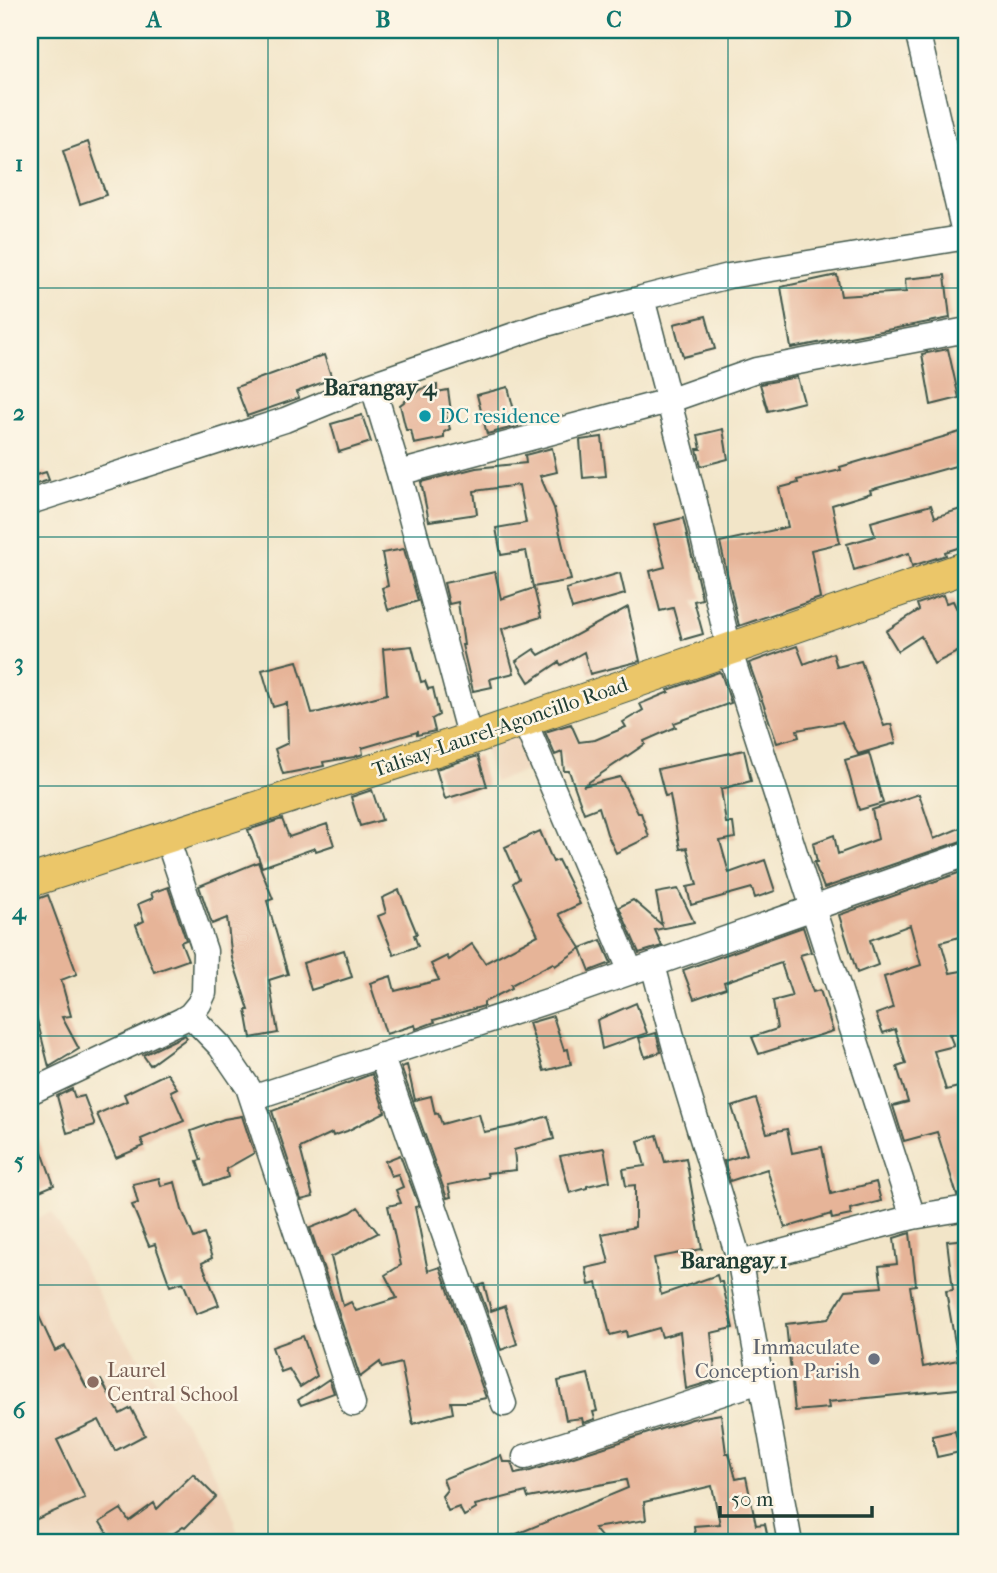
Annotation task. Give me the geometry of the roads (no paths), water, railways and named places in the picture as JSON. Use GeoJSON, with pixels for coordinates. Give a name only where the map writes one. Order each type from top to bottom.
{"type":"FeatureCollection","features":[{"type":"Feature","properties":{"kind":"main road","name":"Talisay-Laurel-Agoncillo Road"},"geometry":{"type":"LineString","coordinates":[[30,881],[470,739],[967,567]]}},
{"type":"Feature","properties":{"kind":"street"},"geometry":{"type":"LineString","coordinates":[[30,502],[285,420],[372,384],[543,325],[729,276],[966,237],[916,30]]}},
{"type":"Feature","properties":{"kind":"street"},"geometry":{"type":"LineString","coordinates":[[642,298],[695,502],[729,649],[913,1217]]}},
{"type":"Feature","properties":{"kind":"street"},"geometry":{"type":"LineString","coordinates":[[399,473],[668,401],[756,370],[967,330]]}},
{"type":"Feature","properties":{"kind":"street"},"geometry":{"type":"LineString","coordinates":[[372,384],[399,473],[470,739]]}},
{"type":"Feature","properties":{"kind":"street"},"geometry":{"type":"LineString","coordinates":[[524,720],[642,968],[679,1063],[740,1263],[790,1543]]}},
{"type":"Feature","properties":{"kind":"street"},"geometry":{"type":"LineString","coordinates":[[30,1092],[190,1015],[199,1004],[204,993],[205,951],[167,838]]}},
{"type":"Feature","properties":{"kind":"street"},"geometry":{"type":"LineString","coordinates":[[252,1098],[642,968],[967,854]]}},
{"type":"Feature","properties":{"kind":"street"},"geometry":{"type":"LineString","coordinates":[[190,1015],[220,1046],[248,1087],[353,1404]]}},
{"type":"Feature","properties":{"kind":"street"},"geometry":{"type":"LineString","coordinates":[[381,1055],[503,1404]]}},
{"type":"Feature","properties":{"kind":"street"},"geometry":{"type":"LineString","coordinates":[[740,1263],[913,1217],[967,1208]]}},
{"type":"Feature","properties":{"kind":"street"},"geometry":{"type":"LineString","coordinates":[[525,1457],[760,1381]]}},
{"type":"Feature","properties":{"kind":"place","name":"DC residence"},"geometry":{"type":"Point","coordinates":[425,416]}},
{"type":"Feature","properties":{"kind":"place","name":"Immaculate Conception Parish"},"geometry":{"type":"Point","coordinates":[874,1359]}},
{"type":"Feature","properties":{"kind":"place","name":"Laurel Central School"},"geometry":{"type":"Point","coordinates":[93,1382]}},
{"type":"Feature","properties":{"kind":"district","name":"Barangay 4"},"geometry":{"type":"Point","coordinates":[380,387]}},
{"type":"Feature","properties":{"kind":"district","name":"Barangay 1"},"geometry":{"type":"Point","coordinates":[734,1260]}}]}
